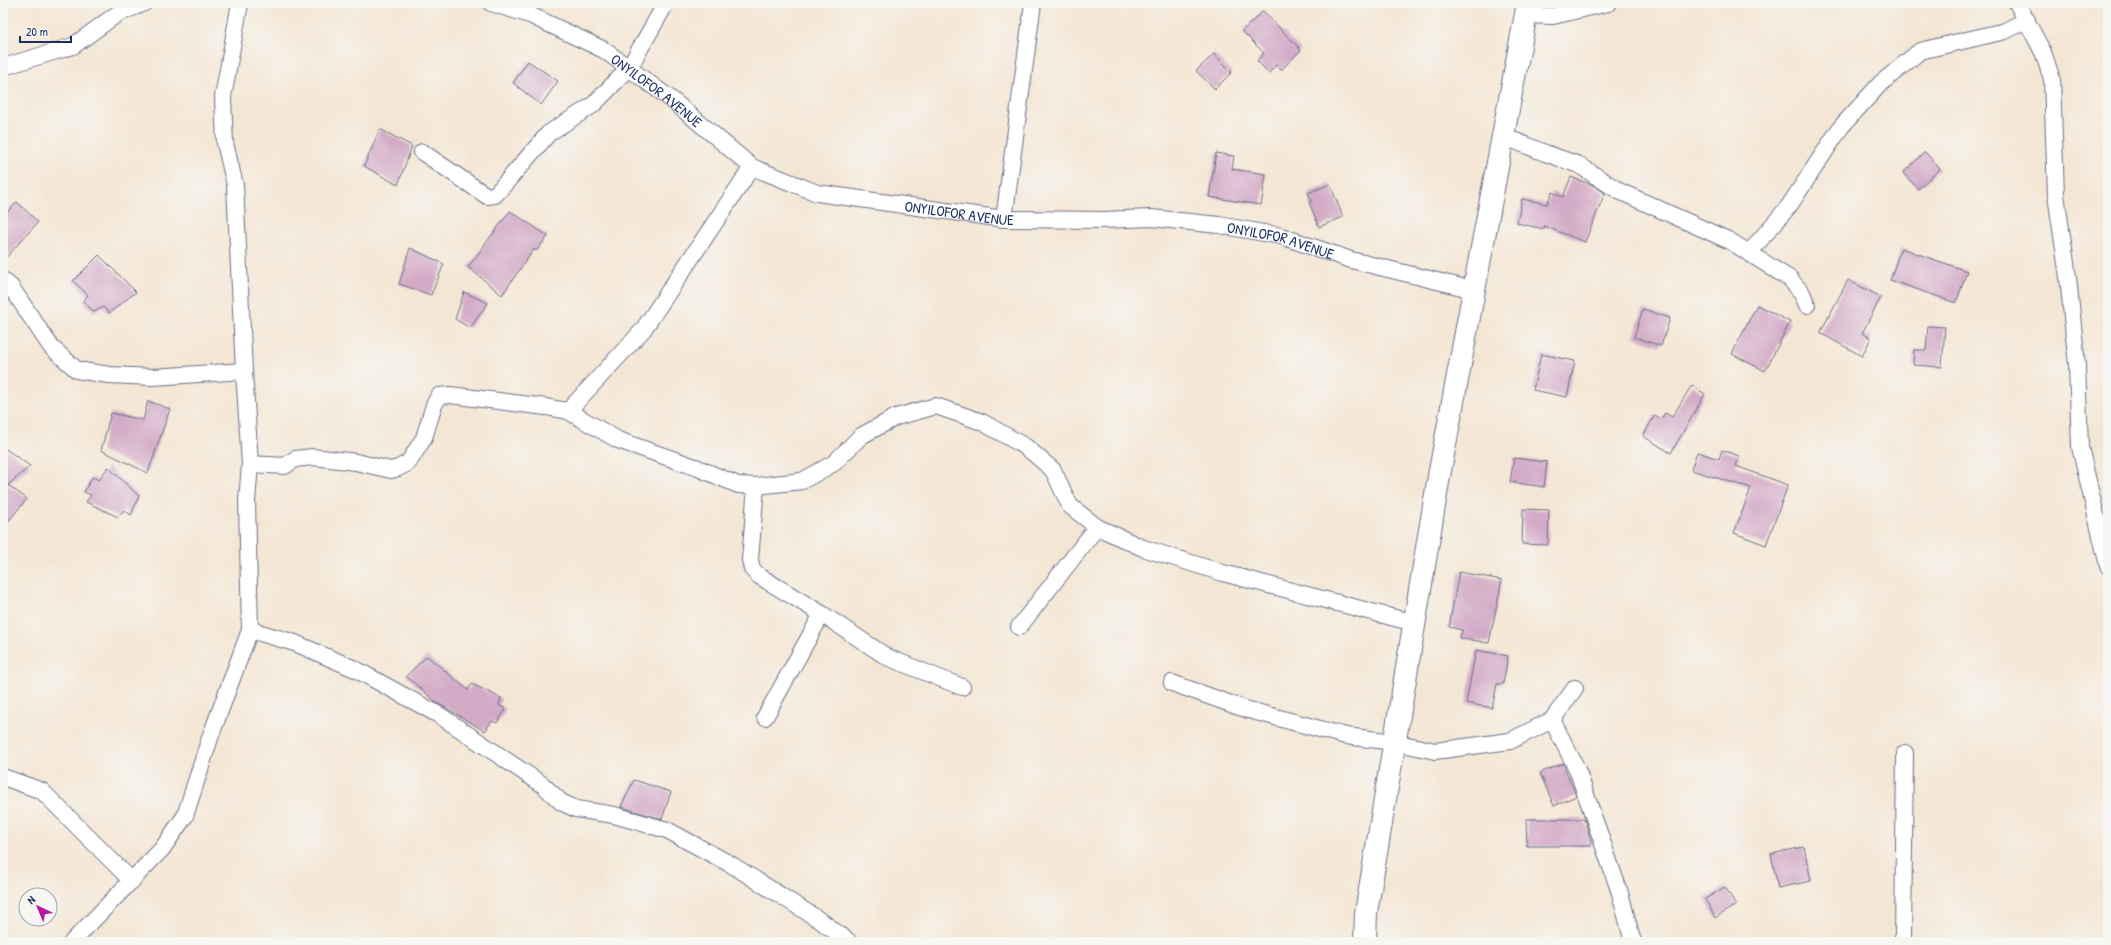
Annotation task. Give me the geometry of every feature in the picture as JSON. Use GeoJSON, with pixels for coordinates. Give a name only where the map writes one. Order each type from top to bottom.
{"type":"FeatureCollection","features":[{"type":"Feature","properties":{"kind":"main road"},"geometry":{"type":"LineString","coordinates":[[1365,942],[1366,913],[1438,476],[1527,9]]}},
{"type":"Feature","properties":{"kind":"street"},"geometry":{"type":"LineString","coordinates":[[3,67],[73,46],[117,14],[144,3]]}},
{"type":"Feature","properties":{"kind":"street"},"geometry":{"type":"LineString","coordinates":[[72,942],[162,849],[185,816],[210,735],[250,630],[247,501],[250,464],[235,185],[225,143],[223,97],[240,3]]}},
{"type":"Feature","properties":{"kind":"street","name":"ONYILOFOR AVENUE"},"geometry":{"type":"LineString","coordinates":[[491,3],[530,14],[604,50],[672,100],[752,166],[817,193],[1004,219],[1103,220],[1152,218],[1219,225],[1281,236],[1351,260],[1474,290]]}},
{"type":"Feature","properties":{"kind":"street"},"geometry":{"type":"LineString","coordinates":[[422,152],[487,196],[495,195],[549,133],[593,104],[628,68],[666,3]]}},
{"type":"Feature","properties":{"kind":"street"},"geometry":{"type":"LineString","coordinates":[[1004,219],[1033,3]]}},
{"type":"Feature","properties":{"kind":"street"},"geometry":{"type":"LineString","coordinates":[[1527,9],[1553,16],[1608,3]]}},
{"type":"Feature","properties":{"kind":"street"},"geometry":{"type":"LineString","coordinates":[[2017,3],[2043,52],[2052,79],[2056,194],[2068,277],[2076,357],[2080,447],[2108,566]]}},
{"type":"Feature","properties":{"kind":"street"},"geometry":{"type":"LineString","coordinates":[[1750,253],[1789,206],[1841,127],[1880,84],[1920,51],[2005,31],[2027,20]]}},
{"type":"Feature","properties":{"kind":"street"},"geometry":{"type":"LineString","coordinates":[[1504,136],[1579,165],[1619,191],[1730,241],[1790,278],[1802,293],[1807,305]]}},
{"type":"Feature","properties":{"kind":"street"},"geometry":{"type":"LineString","coordinates":[[568,411],[643,330],[752,166]]}},
{"type":"Feature","properties":{"kind":"street"},"geometry":{"type":"LineString","coordinates":[[3,280],[11,287],[51,346],[77,370],[108,375],[153,376],[244,371]]}},
{"type":"Feature","properties":{"kind":"street"},"geometry":{"type":"LineString","coordinates":[[250,464],[285,466],[296,459],[313,457],[356,462],[391,470],[398,468],[408,463],[424,438],[434,405],[439,396],[450,395],[546,406],[568,411],[618,440],[698,468],[738,485],[756,486],[802,481],[834,463],[862,436],[889,420],[936,406],[982,422],[1026,447],[1053,470],[1070,506],[1097,526],[1143,548],[1194,564],[1414,623]]}},
{"type":"Feature","properties":{"kind":"street"},"geometry":{"type":"LineString","coordinates":[[756,486],[750,560],[752,569],[759,576],[822,614],[887,657],[962,687]]}},
{"type":"Feature","properties":{"kind":"street"},"geometry":{"type":"LineString","coordinates":[[1019,627],[1097,526]]}},
{"type":"Feature","properties":{"kind":"street"},"geometry":{"type":"LineString","coordinates":[[765,717],[822,614]]}},
{"type":"Feature","properties":{"kind":"street"},"geometry":{"type":"LineString","coordinates":[[250,630],[295,643],[355,669],[439,716],[543,785],[561,802],[576,809],[614,815],[667,830],[738,869],[821,921],[849,942]]}},
{"type":"Feature","properties":{"kind":"street"},"geometry":{"type":"LineString","coordinates":[[1172,683],[1245,710],[1346,736],[1394,742],[1435,751],[1510,741],[1552,720],[1575,688]]}},
{"type":"Feature","properties":{"kind":"street"},"geometry":{"type":"LineString","coordinates":[[1552,720],[1577,769],[1620,893],[1634,942]]}},
{"type":"Feature","properties":{"kind":"street"},"geometry":{"type":"LineString","coordinates":[[1903,942],[1905,753]]}},
{"type":"Feature","properties":{"kind":"street"},"geometry":{"type":"LineString","coordinates":[[3,777],[42,791],[132,881]]}},
{"type":"Feature","properties":{"kind":"building"},"geometry":{"type":"Polygon","coordinates":[[[1263,11],[1301,50],[1281,70],[1276,65],[1269,73],[1257,61],[1264,53],[1242,31],[1263,11]]]}},
{"type":"Feature","properties":{"kind":"building"},"geometry":{"type":"Polygon","coordinates":[[[1214,54],[1232,72],[1215,89],[1196,71],[1214,54]]]}},
{"type":"Feature","properties":{"kind":"building"},"geometry":{"type":"Polygon","coordinates":[[[528,61],[558,81],[541,105],[513,83],[528,61]]]}},
{"type":"Feature","properties":{"kind":"building"},"geometry":{"type":"Polygon","coordinates":[[[380,129],[412,146],[398,185],[364,166],[380,129]]]}},
{"type":"Feature","properties":{"kind":"building"},"geometry":{"type":"Polygon","coordinates":[[[1925,152],[1940,169],[1918,189],[1903,173],[1925,152]]]}},
{"type":"Feature","properties":{"kind":"building"},"geometry":{"type":"Polygon","coordinates":[[[1216,153],[1234,156],[1232,169],[1266,174],[1261,205],[1209,197],[1216,153]]]}},
{"type":"Feature","properties":{"kind":"building"},"geometry":{"type":"Polygon","coordinates":[[[1571,177],[1595,186],[1605,193],[1585,242],[1544,226],[1544,229],[1517,223],[1522,199],[1547,204],[1552,192],[1563,197],[1571,177]]]}},
{"type":"Feature","properties":{"kind":"building"},"geometry":{"type":"Polygon","coordinates":[[[1330,184],[1343,217],[1319,227],[1309,202],[1312,201],[1308,193],[1330,184]]]}},
{"type":"Feature","properties":{"kind":"building"},"geometry":{"type":"Polygon","coordinates":[[[17,202],[38,222],[3,261],[3,216],[17,202]]]}},
{"type":"Feature","properties":{"kind":"building"},"geometry":{"type":"Polygon","coordinates":[[[510,211],[548,236],[536,251],[534,249],[502,295],[468,267],[510,211]]]}},
{"type":"Feature","properties":{"kind":"building"},"geometry":{"type":"Polygon","coordinates":[[[410,248],[444,264],[431,295],[399,284],[410,248]]]}},
{"type":"Feature","properties":{"kind":"building"},"geometry":{"type":"Polygon","coordinates":[[[1901,248],[1967,271],[1956,303],[1890,280],[1901,248]]]}},
{"type":"Feature","properties":{"kind":"building"},"geometry":{"type":"Polygon","coordinates":[[[99,255],[136,292],[109,313],[103,307],[94,312],[83,301],[88,295],[73,281],[99,255]]]}},
{"type":"Feature","properties":{"kind":"building"},"geometry":{"type":"Polygon","coordinates":[[[1848,280],[1881,297],[1862,333],[1871,338],[1862,356],[1820,333],[1848,280]]]}},
{"type":"Feature","properties":{"kind":"building"},"geometry":{"type":"Polygon","coordinates":[[[464,292],[488,303],[470,328],[455,319],[464,292]]]}},
{"type":"Feature","properties":{"kind":"building"},"geometry":{"type":"Polygon","coordinates":[[[1757,305],[1790,322],[1765,371],[1732,354],[1757,305]]]}},
{"type":"Feature","properties":{"kind":"building"},"geometry":{"type":"Polygon","coordinates":[[[1643,309],[1670,318],[1661,346],[1634,337],[1643,309]]]}},
{"type":"Feature","properties":{"kind":"building"},"geometry":{"type":"Polygon","coordinates":[[[1928,326],[1945,327],[1942,367],[1913,365],[1914,350],[1926,350],[1928,326]]]}},
{"type":"Feature","properties":{"kind":"building"},"geometry":{"type":"Polygon","coordinates":[[[1541,354],[1575,361],[1567,397],[1533,390],[1541,354]]]}},
{"type":"Feature","properties":{"kind":"building"},"geometry":{"type":"Polygon","coordinates":[[[1692,385],[1705,394],[1671,453],[1643,436],[1655,415],[1661,419],[1665,413],[1672,417],[1692,385]]]}},
{"type":"Feature","properties":{"kind":"building"},"geometry":{"type":"Polygon","coordinates":[[[148,401],[170,409],[148,473],[101,450],[111,413],[143,420],[148,401]]]}},
{"type":"Feature","properties":{"kind":"building"},"geometry":{"type":"Polygon","coordinates":[[[3,447],[30,466],[8,485],[27,499],[3,527],[3,447]]]}},
{"type":"Feature","properties":{"kind":"building"},"geometry":{"type":"Polygon","coordinates":[[[1722,450],[1739,456],[1736,466],[1788,485],[1766,545],[1734,533],[1751,488],[1691,470],[1697,452],[1719,459],[1722,450]]]}},
{"type":"Feature","properties":{"kind":"building"},"geometry":{"type":"Polygon","coordinates":[[[1514,458],[1547,462],[1544,487],[1510,482],[1514,458]]]}},
{"type":"Feature","properties":{"kind":"building"},"geometry":{"type":"Polygon","coordinates":[[[108,467],[139,496],[131,515],[124,510],[118,517],[86,502],[91,495],[84,492],[92,477],[99,480],[108,467]]]}},
{"type":"Feature","properties":{"kind":"building"},"geometry":{"type":"Polygon","coordinates":[[[1523,509],[1549,510],[1548,545],[1522,544],[1523,509]]]}},
{"type":"Feature","properties":{"kind":"building"},"geometry":{"type":"Polygon","coordinates":[[[1459,572],[1502,580],[1489,643],[1460,638],[1462,630],[1449,627],[1459,572]]]}},
{"type":"Feature","properties":{"kind":"building"},"geometry":{"type":"Polygon","coordinates":[[[1476,650],[1508,656],[1503,684],[1497,684],[1492,708],[1466,703],[1476,650]]]}},
{"type":"Feature","properties":{"kind":"building"},"geometry":{"type":"Polygon","coordinates":[[[427,656],[468,690],[472,684],[501,698],[499,705],[506,709],[497,723],[492,721],[485,731],[436,702],[406,676],[427,656]]]}},
{"type":"Feature","properties":{"kind":"building"},"geometry":{"type":"Polygon","coordinates":[[[1563,763],[1576,796],[1554,806],[1540,773],[1563,763]]]}},
{"type":"Feature","properties":{"kind":"building"},"geometry":{"type":"Polygon","coordinates":[[[634,780],[671,792],[662,819],[621,807],[634,780]]]}},
{"type":"Feature","properties":{"kind":"building"},"geometry":{"type":"Polygon","coordinates":[[[1526,819],[1584,819],[1591,840],[1591,846],[1527,846],[1526,819]]]}},
{"type":"Feature","properties":{"kind":"building"},"geometry":{"type":"Polygon","coordinates":[[[1804,847],[1811,881],[1778,888],[1771,854],[1804,847]]]}},
{"type":"Feature","properties":{"kind":"building"},"geometry":{"type":"Polygon","coordinates":[[[1725,887],[1736,905],[1715,918],[1705,899],[1725,887]]]}}]}
